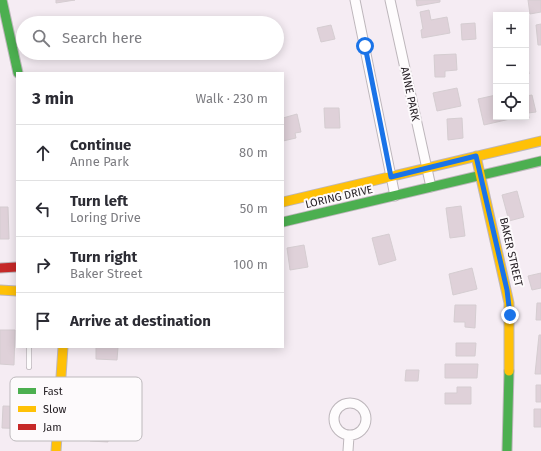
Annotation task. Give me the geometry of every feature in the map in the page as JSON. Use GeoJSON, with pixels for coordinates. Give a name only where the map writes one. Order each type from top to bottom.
{"type":"FeatureCollection","features":[{"type":"Feature","properties":{"kind":"street"},"geometry":{"type":"LineString","coordinates":[[2,0],[18,72]]}},
{"type":"Feature","properties":{"kind":"street"},"geometry":{"type":"LineString","coordinates":[[355,0],[395,196]]}},
{"type":"Feature","properties":{"kind":"street","name":"ANNE PARK"},"geometry":{"type":"LineString","coordinates":[[390,0],[431,187]]}},
{"type":"Feature","properties":{"kind":"street","name":"LORING DRIVE"},"geometry":{"type":"LineString","coordinates":[[284,202],[541,141]]}},
{"type":"Feature","properties":{"kind":"street","name":"BAKER STREET"},"geometry":{"type":"LineString","coordinates":[[476,156],[509,303],[510,338],[507,451]]}},
{"type":"Feature","properties":{"kind":"street","name":"LORING DRIVE"},"geometry":{"type":"LineString","coordinates":[[284,222],[541,160]]}},
{"type":"Feature","properties":{"kind":"street"},"geometry":{"type":"LineString","coordinates":[[0,268],[16,267]]}},
{"type":"Feature","properties":{"kind":"street"},"geometry":{"type":"LineString","coordinates":[[0,290],[16,291]]}},
{"type":"Feature","properties":{"kind":"street"},"geometry":{"type":"LineString","coordinates":[[61,377],[63,348]]}},
{"type":"Feature","properties":{"kind":"street"},"geometry":{"type":"LineString","coordinates":[[348,451],[349,436]]}},
{"type":"Feature","properties":{"kind":"street"},"geometry":{"type":"LineString","coordinates":[[56,451],[57,441]]}},
{"type":"Feature","properties":{"kind":"lane"},"geometry":{"type":"LineString","coordinates":[[29,348],[29,367]]}},
{"type":"Feature","properties":{"kind":"building"},"geometry":{"type":"Polygon","coordinates":[[[56,0],[75,0],[56,3],[56,0]]]}},
{"type":"Feature","properties":{"kind":"building"},"geometry":{"type":"Polygon","coordinates":[[[416,0],[440,0],[440,2],[417,6],[416,0]]]}},
{"type":"Feature","properties":{"kind":"building"},"geometry":{"type":"Polygon","coordinates":[[[528,0],[541,0],[541,12],[530,14],[528,0]]]}},
{"type":"Feature","properties":{"kind":"building"},"geometry":{"type":"Polygon","coordinates":[[[429,10],[431,20],[447,17],[450,33],[422,38],[421,30],[423,29],[420,12],[429,10]]]}},
{"type":"Feature","properties":{"kind":"building"},"geometry":{"type":"Polygon","coordinates":[[[475,23],[476,39],[462,40],[461,24],[475,23]]]}},
{"type":"Feature","properties":{"kind":"building"},"geometry":{"type":"Polygon","coordinates":[[[541,24],[541,45],[538,45],[536,25],[541,24]]]}},
{"type":"Feature","properties":{"kind":"building"},"geometry":{"type":"Polygon","coordinates":[[[331,25],[335,39],[321,42],[317,28],[331,25]]]}},
{"type":"Feature","properties":{"kind":"building"},"geometry":{"type":"Polygon","coordinates":[[[456,54],[457,70],[445,71],[445,77],[435,77],[434,55],[456,54]]]}},
{"type":"Feature","properties":{"kind":"building"},"geometry":{"type":"Polygon","coordinates":[[[457,88],[461,106],[437,111],[433,93],[457,88]]]}},
{"type":"Feature","properties":{"kind":"building"},"geometry":{"type":"Polygon","coordinates":[[[532,95],[536,112],[529,113],[529,96],[532,95]]]}},
{"type":"Feature","properties":{"kind":"building"},"geometry":{"type":"Polygon","coordinates":[[[493,96],[493,120],[506,120],[484,125],[478,99],[493,96]]]}},
{"type":"Feature","properties":{"kind":"building"},"geometry":{"type":"Polygon","coordinates":[[[324,108],[339,108],[340,128],[325,128],[324,108]]]}},
{"type":"Feature","properties":{"kind":"building"},"geometry":{"type":"Polygon","coordinates":[[[297,114],[301,132],[295,133],[296,138],[284,141],[284,118],[297,114]]]}},
{"type":"Feature","properties":{"kind":"building"},"geometry":{"type":"Polygon","coordinates":[[[462,118],[463,138],[448,140],[447,119],[462,118]]]}},
{"type":"Feature","properties":{"kind":"building"},"geometry":{"type":"Polygon","coordinates":[[[517,191],[524,217],[509,221],[502,195],[517,191]]]}},
{"type":"Feature","properties":{"kind":"building"},"geometry":{"type":"Polygon","coordinates":[[[461,206],[465,236],[450,238],[446,208],[461,206]]]}},
{"type":"Feature","properties":{"kind":"building"},"geometry":{"type":"Polygon","coordinates":[[[0,207],[8,207],[9,239],[0,239],[0,207]]]}},
{"type":"Feature","properties":{"kind":"building"},"geometry":{"type":"Polygon","coordinates":[[[389,234],[396,260],[379,265],[372,238],[389,234]]]}},
{"type":"Feature","properties":{"kind":"building"},"geometry":{"type":"Polygon","coordinates":[[[304,245],[308,267],[290,270],[287,248],[304,245]]]}},
{"type":"Feature","properties":{"kind":"building"},"geometry":{"type":"Polygon","coordinates":[[[472,268],[477,289],[453,295],[449,274],[472,268]]]}},
{"type":"Feature","properties":{"kind":"building"},"geometry":{"type":"Polygon","coordinates":[[[541,273],[541,288],[532,290],[528,276],[541,273]]]}},
{"type":"Feature","properties":{"kind":"building"},"geometry":{"type":"Polygon","coordinates":[[[537,303],[541,303],[541,320],[536,320],[537,303]]]}},
{"type":"Feature","properties":{"kind":"building"},"geometry":{"type":"Polygon","coordinates":[[[455,305],[476,305],[475,328],[465,327],[465,322],[454,322],[455,305]]]}},
{"type":"Feature","properties":{"kind":"building"},"geometry":{"type":"Polygon","coordinates":[[[0,330],[15,330],[14,365],[0,364],[0,330]]]}},
{"type":"Feature","properties":{"kind":"building"},"geometry":{"type":"Polygon","coordinates":[[[539,335],[541,335],[541,374],[535,374],[539,335]]]}},
{"type":"Feature","properties":{"kind":"building"},"geometry":{"type":"Polygon","coordinates":[[[456,343],[476,343],[475,356],[456,356],[456,343]]]}},
{"type":"Feature","properties":{"kind":"building"},"geometry":{"type":"Polygon","coordinates":[[[96,348],[118,348],[117,360],[96,359],[96,348]]]}},
{"type":"Feature","properties":{"kind":"building"},"geometry":{"type":"Polygon","coordinates":[[[445,364],[478,364],[477,378],[445,378],[445,364]]]}},
{"type":"Feature","properties":{"kind":"building"},"geometry":{"type":"Polygon","coordinates":[[[406,370],[419,370],[418,381],[405,381],[406,370]]]}},
{"type":"Feature","properties":{"kind":"building"},"geometry":{"type":"Polygon","coordinates":[[[536,385],[541,385],[541,402],[536,402],[536,385]]]}},
{"type":"Feature","properties":{"kind":"building"},"geometry":{"type":"Polygon","coordinates":[[[457,387],[471,387],[471,404],[445,404],[445,393],[457,393],[457,387]]]}},
{"type":"Feature","properties":{"kind":"building"},"geometry":{"type":"Polygon","coordinates":[[[3,406],[10,406],[10,428],[2,428],[3,406]]]}},
{"type":"Feature","properties":{"kind":"building"},"geometry":{"type":"Polygon","coordinates":[[[534,409],[541,409],[541,427],[534,427],[534,409]]]}},
{"type":"Feature","properties":{"kind":"traffic: fast"},"geometry":{"type":"LineString","coordinates":[[2,0],[18,72]]}},
{"type":"Feature","properties":{"kind":"traffic: fast"},"geometry":{"type":"LineString","coordinates":[[284,222],[541,161]]}},
{"type":"Feature","properties":{"kind":"traffic: fast"},"geometry":{"type":"LineString","coordinates":[[507,451],[509,371]]}},
{"type":"Feature","properties":{"kind":"traffic: slow"},"geometry":{"type":"LineString","coordinates":[[284,202],[541,141]]}},
{"type":"Feature","properties":{"kind":"traffic: slow"},"geometry":{"type":"LineString","coordinates":[[476,156],[509,303],[509,371]]}},
{"type":"Feature","properties":{"kind":"traffic: slow"},"geometry":{"type":"LineString","coordinates":[[0,290],[16,291]]}},
{"type":"Feature","properties":{"kind":"traffic: slow"},"geometry":{"type":"LineString","coordinates":[[61,377],[63,348]]}},
{"type":"Feature","properties":{"kind":"traffic: slow"},"geometry":{"type":"LineString","coordinates":[[56,451],[57,441]]}},
{"type":"Feature","properties":{"kind":"traffic: jam"},"geometry":{"type":"LineString","coordinates":[[0,268],[16,267]]}},
{"type":"Feature","properties":{"kind":"route"},"geometry":{"type":"LineString","coordinates":[[365,46],[391,177],[476,156],[507,290],[510,315]]}}]}
